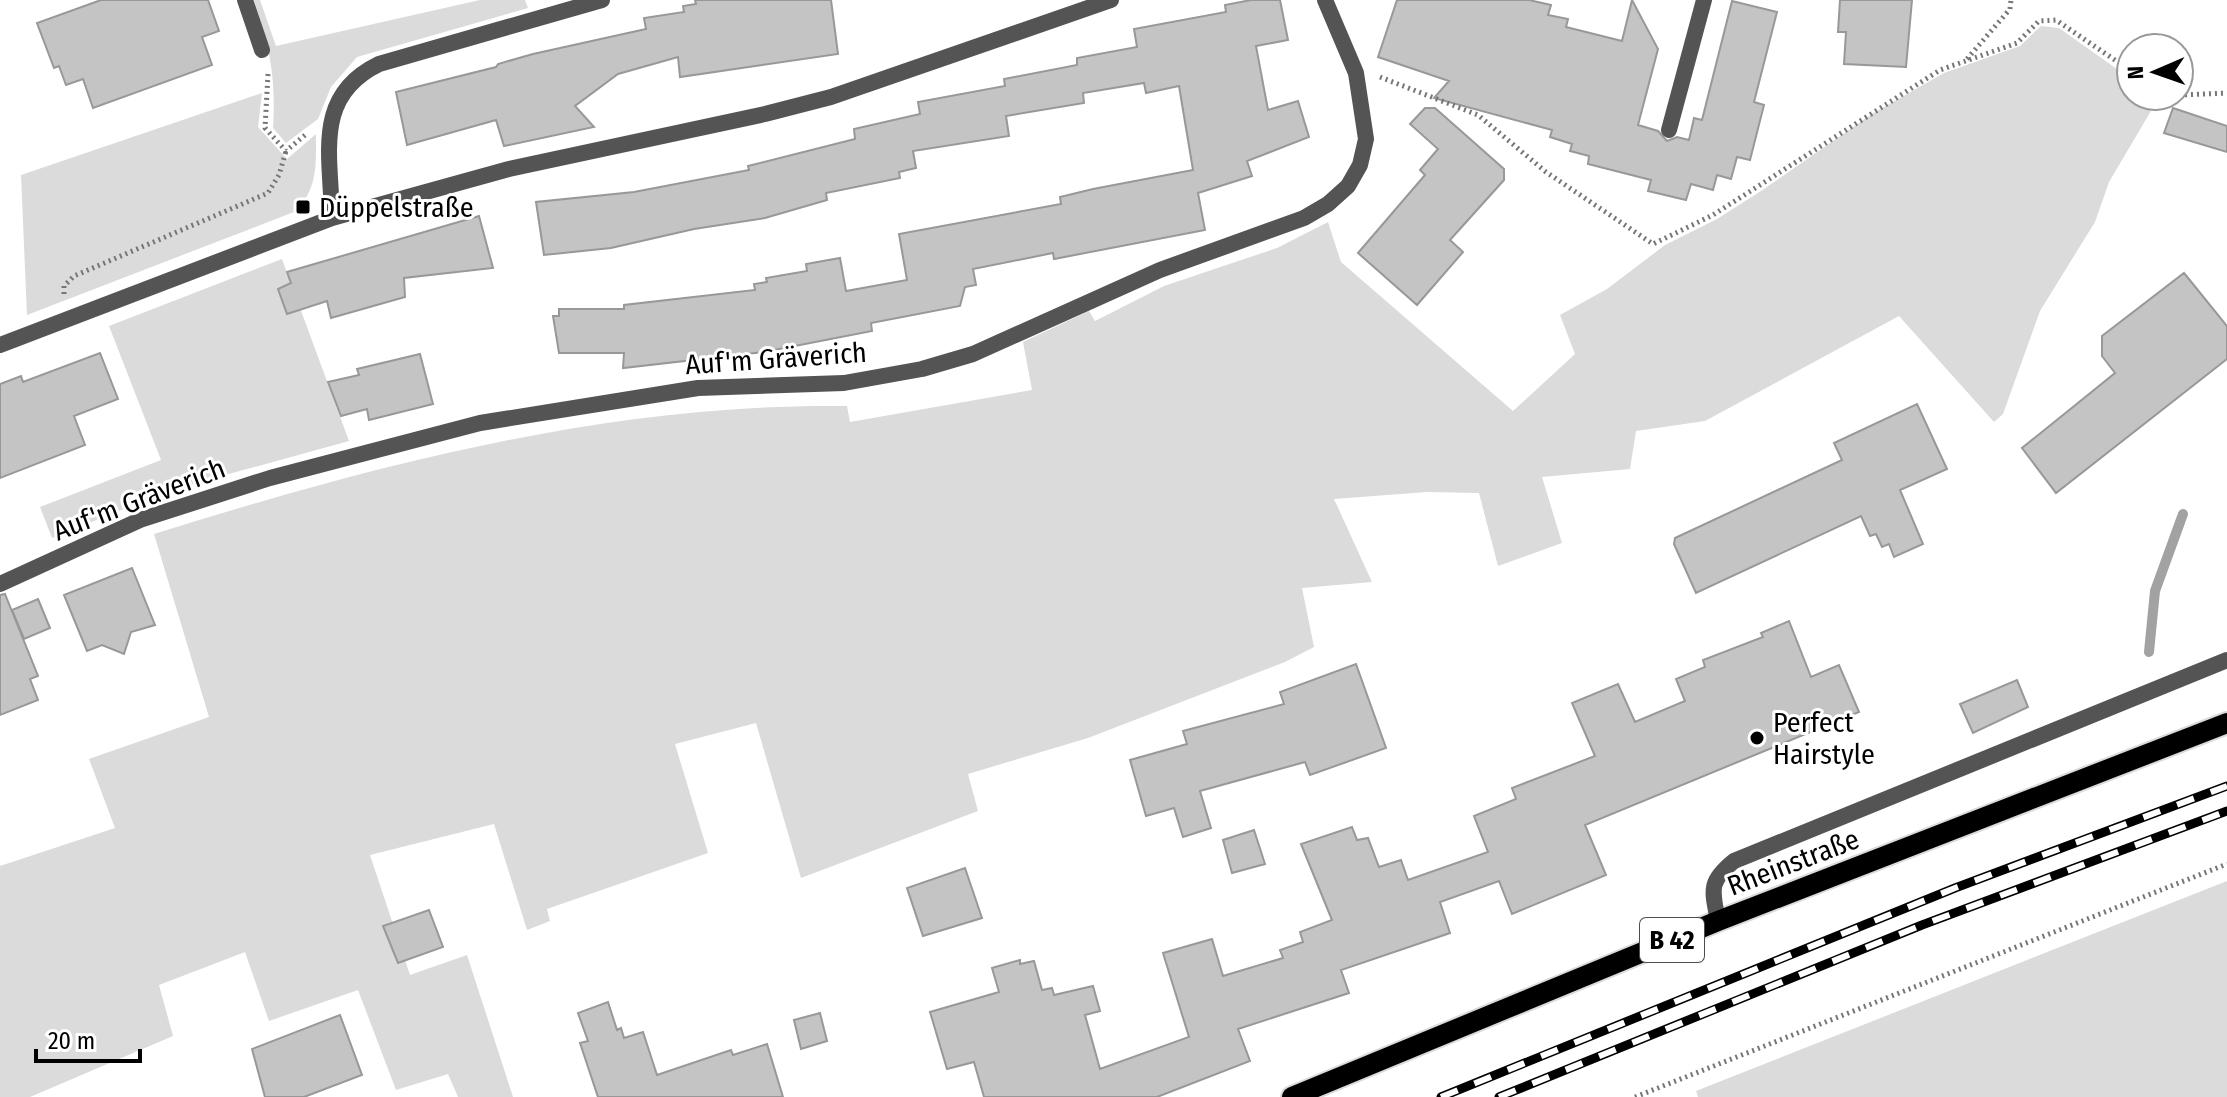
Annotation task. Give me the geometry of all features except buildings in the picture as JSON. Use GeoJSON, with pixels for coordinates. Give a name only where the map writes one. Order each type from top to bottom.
{"type":"FeatureCollection","features":[{"type":"Feature","properties":{"kind":"main road","name":"Rheinstraße"},"geometry":{"type":"LineString","coordinates":[[1296,1096],[1718,921],[2227,723]]}},
{"type":"Feature","properties":{"kind":"street"},"geometry":{"type":"LineString","coordinates":[[245,0],[262,50]]}},
{"type":"Feature","properties":{"kind":"street"},"geometry":{"type":"LineString","coordinates":[[332,218],[330,121],[339,98],[354,76],[379,64],[602,0]]}},
{"type":"Feature","properties":{"kind":"street"},"geometry":{"type":"LineString","coordinates":[[0,345],[332,218],[509,169],[831,97],[1111,0]]}},
{"type":"Feature","properties":{"kind":"street","name":"Auf'm Gräverich"},"geometry":{"type":"LineString","coordinates":[[0,584],[140,520],[270,478],[480,423],[698,388],[844,383],[922,369],[973,354],[1160,270],[1304,218],[1328,204],[1348,186],[1360,165],[1366,139],[1356,73],[1325,0]]}},
{"type":"Feature","properties":{"kind":"street"},"geometry":{"type":"LineString","coordinates":[[1669,130],[1704,0]]}},
{"type":"Feature","properties":{"kind":"street"},"geometry":{"type":"LineString","coordinates":[[1718,921],[1712,892],[1714,884],[1717,876],[1734,861],[2227,660]]}},
{"type":"Feature","properties":{"kind":"path"},"geometry":{"type":"LineString","coordinates":[[1967,59],[2010,9],[2011,0]]}},
{"type":"Feature","properties":{"kind":"path"},"geometry":{"type":"LineString","coordinates":[[1356,73],[1374,74],[1478,115],[1546,172],[1653,244],[1713,215],[1868,113],[1940,70],[2017,43],[2039,21],[2056,20],[2115,60]]}},
{"type":"Feature","properties":{"kind":"path"},"geometry":{"type":"LineString","coordinates":[[262,50],[270,84],[265,128],[286,151]]}},
{"type":"Feature","properties":{"kind":"path"},"geometry":{"type":"LineString","coordinates":[[2195,94],[2227,93]]}},
{"type":"Feature","properties":{"kind":"path"},"geometry":{"type":"LineString","coordinates":[[65,321],[64,286],[74,276],[268,193],[279,175],[286,151],[316,127],[330,121]]}},
{"type":"Feature","properties":{"kind":"path"},"geometry":{"type":"LineString","coordinates":[[1635,1097],[2227,864]]}},
{"type":"Feature","properties":{"kind":"shaded area"},"geometry":{"type":"Polygon","coordinates":[[[254,0],[260,0],[276,46],[480,0],[525,0],[528,8],[357,57],[331,87],[318,119],[286,143],[273,128],[271,63],[254,0]]]}},
{"type":"Feature","properties":{"kind":"shaded area"},"geometry":{"type":"Polygon","coordinates":[[[2041,26],[2059,28],[2115,68],[2115,112],[2150,112],[2109,182],[2095,222],[2040,311],[2003,414],[1994,422],[1899,316],[1705,421],[1636,431],[1630,469],[1542,477],[1562,543],[1498,566],[1479,493],[1427,492],[1334,499],[1372,582],[1302,588],[1314,647],[1285,662],[1088,738],[968,774],[978,811],[801,878],[756,723],[675,744],[708,853],[547,909],[550,921],[527,930],[494,824],[370,855],[410,975],[467,955],[513,1097],[458,1097],[448,1074],[396,1090],[358,990],[269,1021],[245,952],[159,985],[173,1036],[30,1097],[0,1097],[0,866],[115,828],[89,759],[209,717],[154,534],[409,462],[583,427],[671,415],[759,408],[847,406],[850,422],[1032,390],[1023,342],[1089,311],[1095,321],[1164,286],[1277,248],[1328,222],[1341,262],[1513,411],[1575,354],[1560,315],[1607,289],[1665,245],[1717,219],[1764,189],[1872,114],[1944,73],[2020,46],[2041,26]]]}},
{"type":"Feature","properties":{"kind":"shaded area"},"geometry":{"type":"Polygon","coordinates":[[[262,93],[258,127],[287,159],[316,134],[312,186],[294,212],[27,315],[21,175],[262,93]]]}},
{"type":"Feature","properties":{"kind":"shaded area"},"geometry":{"type":"Polygon","coordinates":[[[282,259],[349,441],[171,490],[52,538],[40,507],[161,460],[109,326],[282,259]]]}},
{"type":"Feature","properties":{"kind":"shaded area"},"geometry":{"type":"Polygon","coordinates":[[[2227,881],[2227,1097],[1698,1097],[1696,1091],[2227,881]]]}},
{"type":"Feature","properties":{"kind":"waterway"},"geometry":{"type":"LineString","coordinates":[[2149,652],[2155,591],[2183,514]]}},
{"type":"Feature","properties":{"kind":"railway"},"geometry":{"type":"LineString","coordinates":[[1441,1097],[1955,888],[2227,786]]}},
{"type":"Feature","properties":{"kind":"railway"},"geometry":{"type":"LineString","coordinates":[[1499,1097],[1922,925],[2227,811]]}},
{"type":"Feature","properties":{"kind":"place","name":"Düppelstraße"},"geometry":{"type":"Point","coordinates":[303,207]}},
{"type":"Feature","properties":{"kind":"place","name":"Perfect Hairstyle"},"geometry":{"type":"Point","coordinates":[1757,738]}}]}
